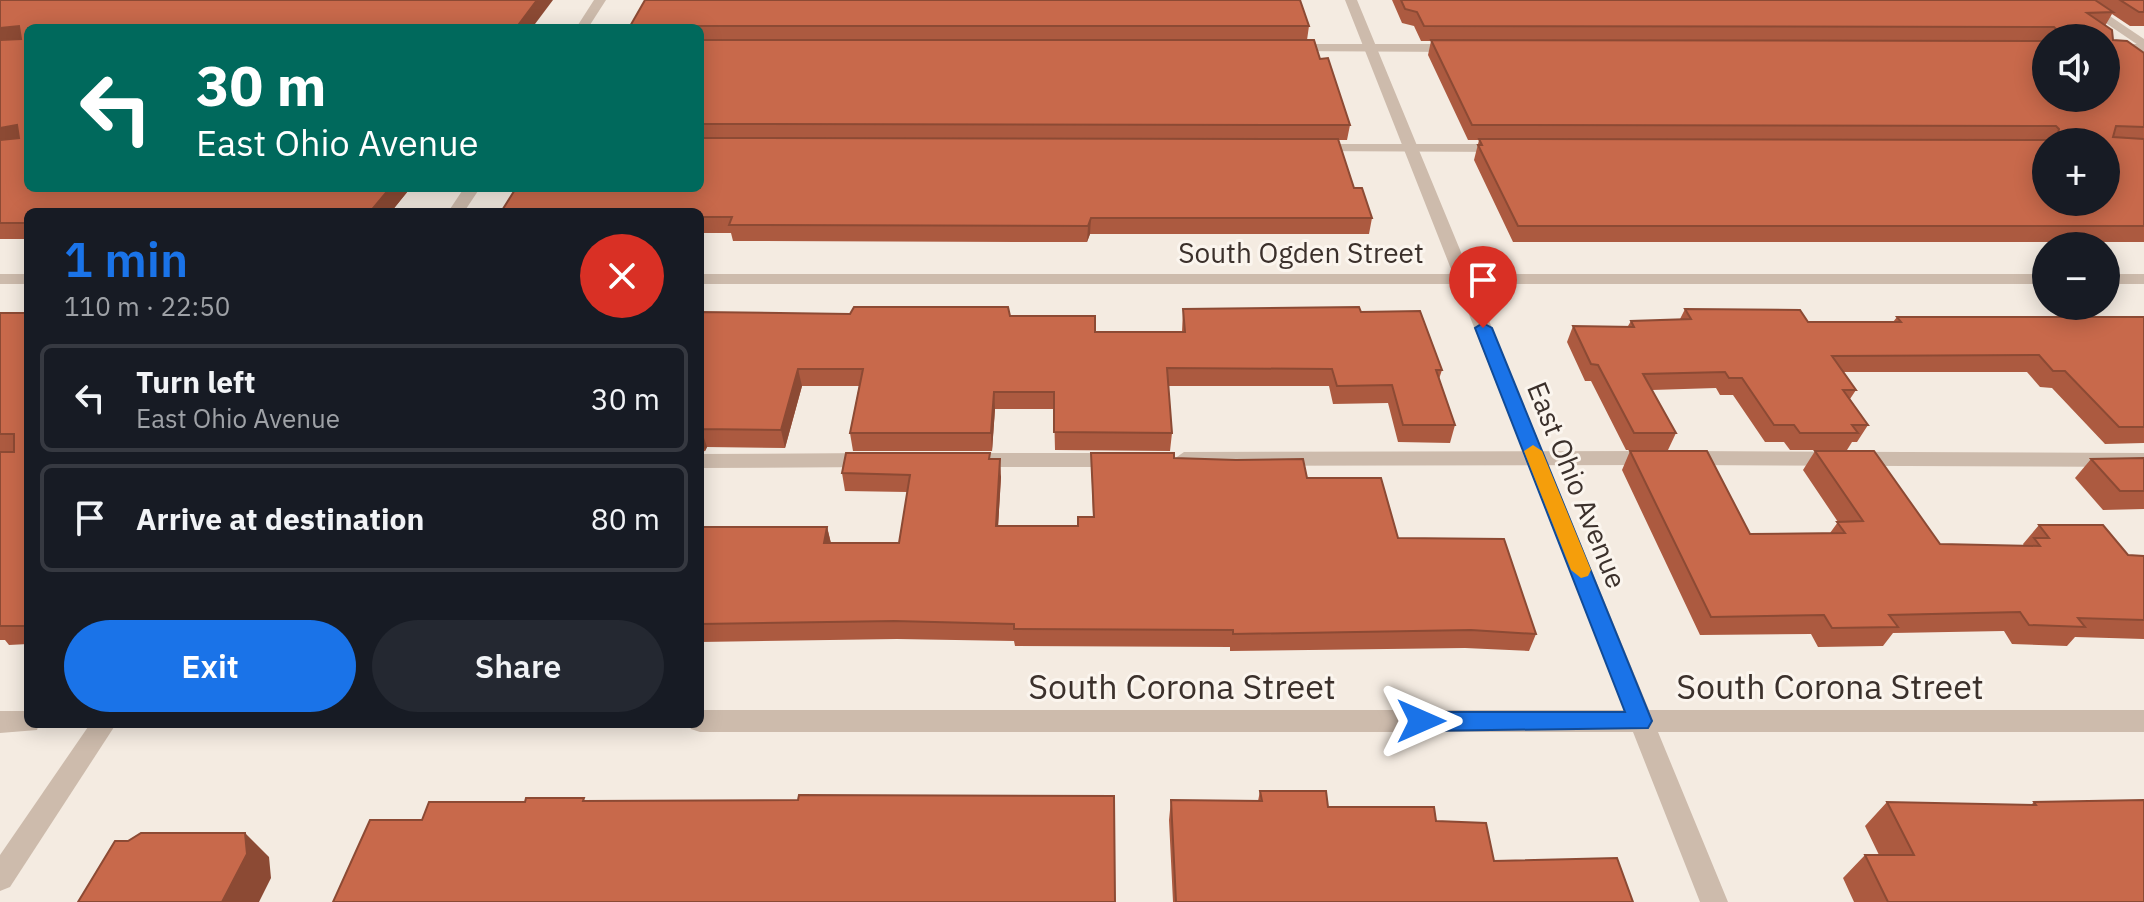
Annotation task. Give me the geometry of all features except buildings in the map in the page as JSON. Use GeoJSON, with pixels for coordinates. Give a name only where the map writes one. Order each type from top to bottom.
{"type":"FeatureCollection","features":[{"type":"Feature","properties":{"kind":"street"},"geometry":{"type":"LineString","coordinates":[[585,24],[600,0]]}},
{"type":"Feature","properties":{"kind":"street","name":"East Ohio Avenue"},"geometry":{"type":"LineString","coordinates":[[1351,0],[1714,902]]}},
{"type":"Feature","properties":{"kind":"street"},"geometry":{"type":"LineString","coordinates":[[2078,0],[2144,46]]}},
{"type":"Feature","properties":{"kind":"street"},"geometry":{"type":"LineString","coordinates":[[2120,47],[2144,46]]}},
{"type":"Feature","properties":{"kind":"street"},"geometry":{"type":"LineString","coordinates":[[1284,48],[1474,48]]}},
{"type":"Feature","properties":{"kind":"street"},"geometry":{"type":"LineString","coordinates":[[1300,148],[1519,148]]}},
{"type":"Feature","properties":{"kind":"street"},"geometry":{"type":"LineString","coordinates":[[0,279],[24,279]]}},
{"type":"Feature","properties":{"kind":"street","name":"South Ogden Street"},"geometry":{"type":"LineString","coordinates":[[704,279],[2032,279]]}},
{"type":"Feature","properties":{"kind":"street"},"geometry":{"type":"LineString","coordinates":[[2120,279],[2144,279]]}},
{"type":"Feature","properties":{"kind":"street"},"geometry":{"type":"LineString","coordinates":[[704,461],[889,460]]}},
{"type":"Feature","properties":{"kind":"street"},"geometry":{"type":"LineString","coordinates":[[952,460],[2144,460]]}},
{"type":"Feature","properties":{"kind":"street","name":"South Corona Street"},"geometry":{"type":"LineString","coordinates":[[704,721],[2144,721]]}},
{"type":"Feature","properties":{"kind":"street"},"geometry":{"type":"LineString","coordinates":[[0,722],[24,722]]}},
{"type":"Feature","properties":{"kind":"street"},"geometry":{"type":"LineString","coordinates":[[0,878],[101,728]]}},
{"type":"Feature","properties":{"kind":"slow traffic"},"geometry":{"type":"LineString","coordinates":[[1533,451],[1581,570]]}},
{"type":"Feature","properties":{"kind":"route"},"geometry":{"type":"LineString","coordinates":[[1421,721],[1640,721],[1483,328]]}}]}
